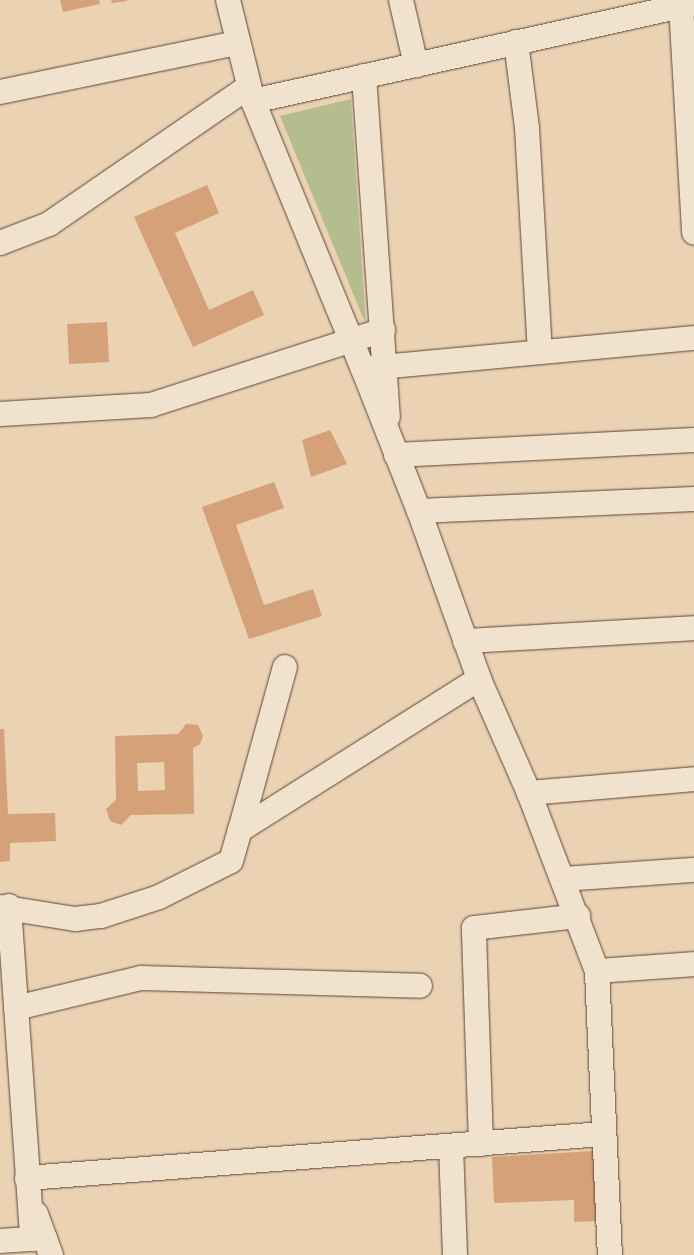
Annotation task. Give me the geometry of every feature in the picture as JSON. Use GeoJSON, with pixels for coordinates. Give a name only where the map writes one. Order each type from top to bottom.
{"type":"FeatureCollection","features":[{"type":"Feature","properties":{"kind":"street"},"geometry":{"type":"LineString","coordinates":[[228,0],[250,94],[349,339],[374,368]]}},
{"type":"Feature","properties":{"kind":"street"},"geometry":{"type":"LineString","coordinates":[[401,0],[416,65]]}},
{"type":"Feature","properties":{"kind":"street"},"geometry":{"type":"LineString","coordinates":[[0,244],[49,224],[250,94],[364,76],[687,4],[694,233]]}},
{"type":"Feature","properties":{"kind":"street"},"geometry":{"type":"LineString","coordinates":[[516,42],[527,128],[540,352]]}},
{"type":"Feature","properties":{"kind":"street"},"geometry":{"type":"LineString","coordinates":[[0,92],[237,43]]}},
{"type":"Feature","properties":{"kind":"street"},"geometry":{"type":"LineString","coordinates":[[364,76],[383,330],[374,368],[392,446],[419,511],[479,679],[564,879],[597,971],[610,1255]]}},
{"type":"Feature","properties":{"kind":"street"},"geometry":{"type":"LineString","coordinates":[[0,414],[151,405],[349,339],[383,330]]}},
{"type":"Feature","properties":{"kind":"street"},"geometry":{"type":"LineString","coordinates":[[374,368],[694,338]]}},
{"type":"Feature","properties":{"kind":"street"},"geometry":{"type":"LineString","coordinates":[[392,446],[694,440]]}},
{"type":"Feature","properties":{"kind":"street"},"geometry":{"type":"LineString","coordinates":[[419,511],[694,499]]}},
{"type":"Feature","properties":{"kind":"street"},"geometry":{"type":"LineString","coordinates":[[465,641],[694,628]]}},
{"type":"Feature","properties":{"kind":"street"},"geometry":{"type":"LineString","coordinates":[[0,1240],[43,1244],[28,1186],[16,1008],[5,906],[75,919],[101,916],[132,908],[231,861],[285,666]]}},
{"type":"Feature","properties":{"kind":"street"},"geometry":{"type":"LineString","coordinates":[[240,830],[479,679]]}},
{"type":"Feature","properties":{"kind":"street"},"geometry":{"type":"LineString","coordinates":[[529,793],[694,779]]}},
{"type":"Feature","properties":{"kind":"street"},"geometry":{"type":"LineString","coordinates":[[564,879],[694,870]]}},
{"type":"Feature","properties":{"kind":"street"},"geometry":{"type":"LineString","coordinates":[[481,1144],[474,928],[578,916]]}},
{"type":"Feature","properties":{"kind":"street"},"geometry":{"type":"LineString","coordinates":[[597,971],[694,964]]}},
{"type":"Feature","properties":{"kind":"street"},"geometry":{"type":"LineString","coordinates":[[16,1008],[141,978],[420,986]]}},
{"type":"Feature","properties":{"kind":"street"},"geometry":{"type":"LineString","coordinates":[[28,1186],[451,1146],[603,1134]]}},
{"type":"Feature","properties":{"kind":"street"},"geometry":{"type":"LineString","coordinates":[[451,1146],[455,1255]]}},
{"type":"Feature","properties":{"kind":"green space"},"geometry":{"type":"Polygon","coordinates":[[[351,99],[366,325],[280,116],[351,99]]]}},
{"type":"Feature","properties":{"kind":"building"},"geometry":{"type":"Polygon","coordinates":[[[60,0],[99,0],[100,4],[63,12],[60,0]]]}},
{"type":"Feature","properties":{"kind":"building"},"geometry":{"type":"Polygon","coordinates":[[[111,0],[127,0],[127,1],[112,3],[111,0]]]}},
{"type":"Feature","properties":{"kind":"building"},"geometry":{"type":"Polygon","coordinates":[[[207,185],[219,213],[175,233],[209,310],[253,290],[264,315],[193,347],[134,217],[207,185]]]}},
{"type":"Feature","properties":{"kind":"building"},"geometry":{"type":"Polygon","coordinates":[[[107,322],[109,362],[69,364],[67,324],[107,322]]]}},
{"type":"Feature","properties":{"kind":"building"},"geometry":{"type":"Polygon","coordinates":[[[330,430],[347,464],[311,477],[302,440],[330,430]]]}},
{"type":"Feature","properties":{"kind":"building"},"geometry":{"type":"Polygon","coordinates":[[[274,482],[284,508],[236,525],[264,605],[313,589],[322,616],[249,639],[202,507],[274,482]]]}},
{"type":"Feature","properties":{"kind":"building"},"geometry":{"type":"Polygon","coordinates":[[[186,724],[198,725],[203,736],[200,744],[193,748],[194,814],[131,815],[121,825],[110,821],[106,809],[116,800],[115,736],[178,734],[186,724]],[[164,762],[137,763],[138,791],[165,790],[164,762]]]}},
{"type":"Feature","properties":{"kind":"building"},"geometry":{"type":"Polygon","coordinates":[[[0,729],[4,729],[8,814],[55,813],[56,841],[10,843],[10,861],[0,862],[0,729]]]}},
{"type":"Feature","properties":{"kind":"building"},"geometry":{"type":"Polygon","coordinates":[[[593,1151],[597,1221],[574,1222],[574,1200],[494,1203],[492,1157],[593,1151]]]}}]}
